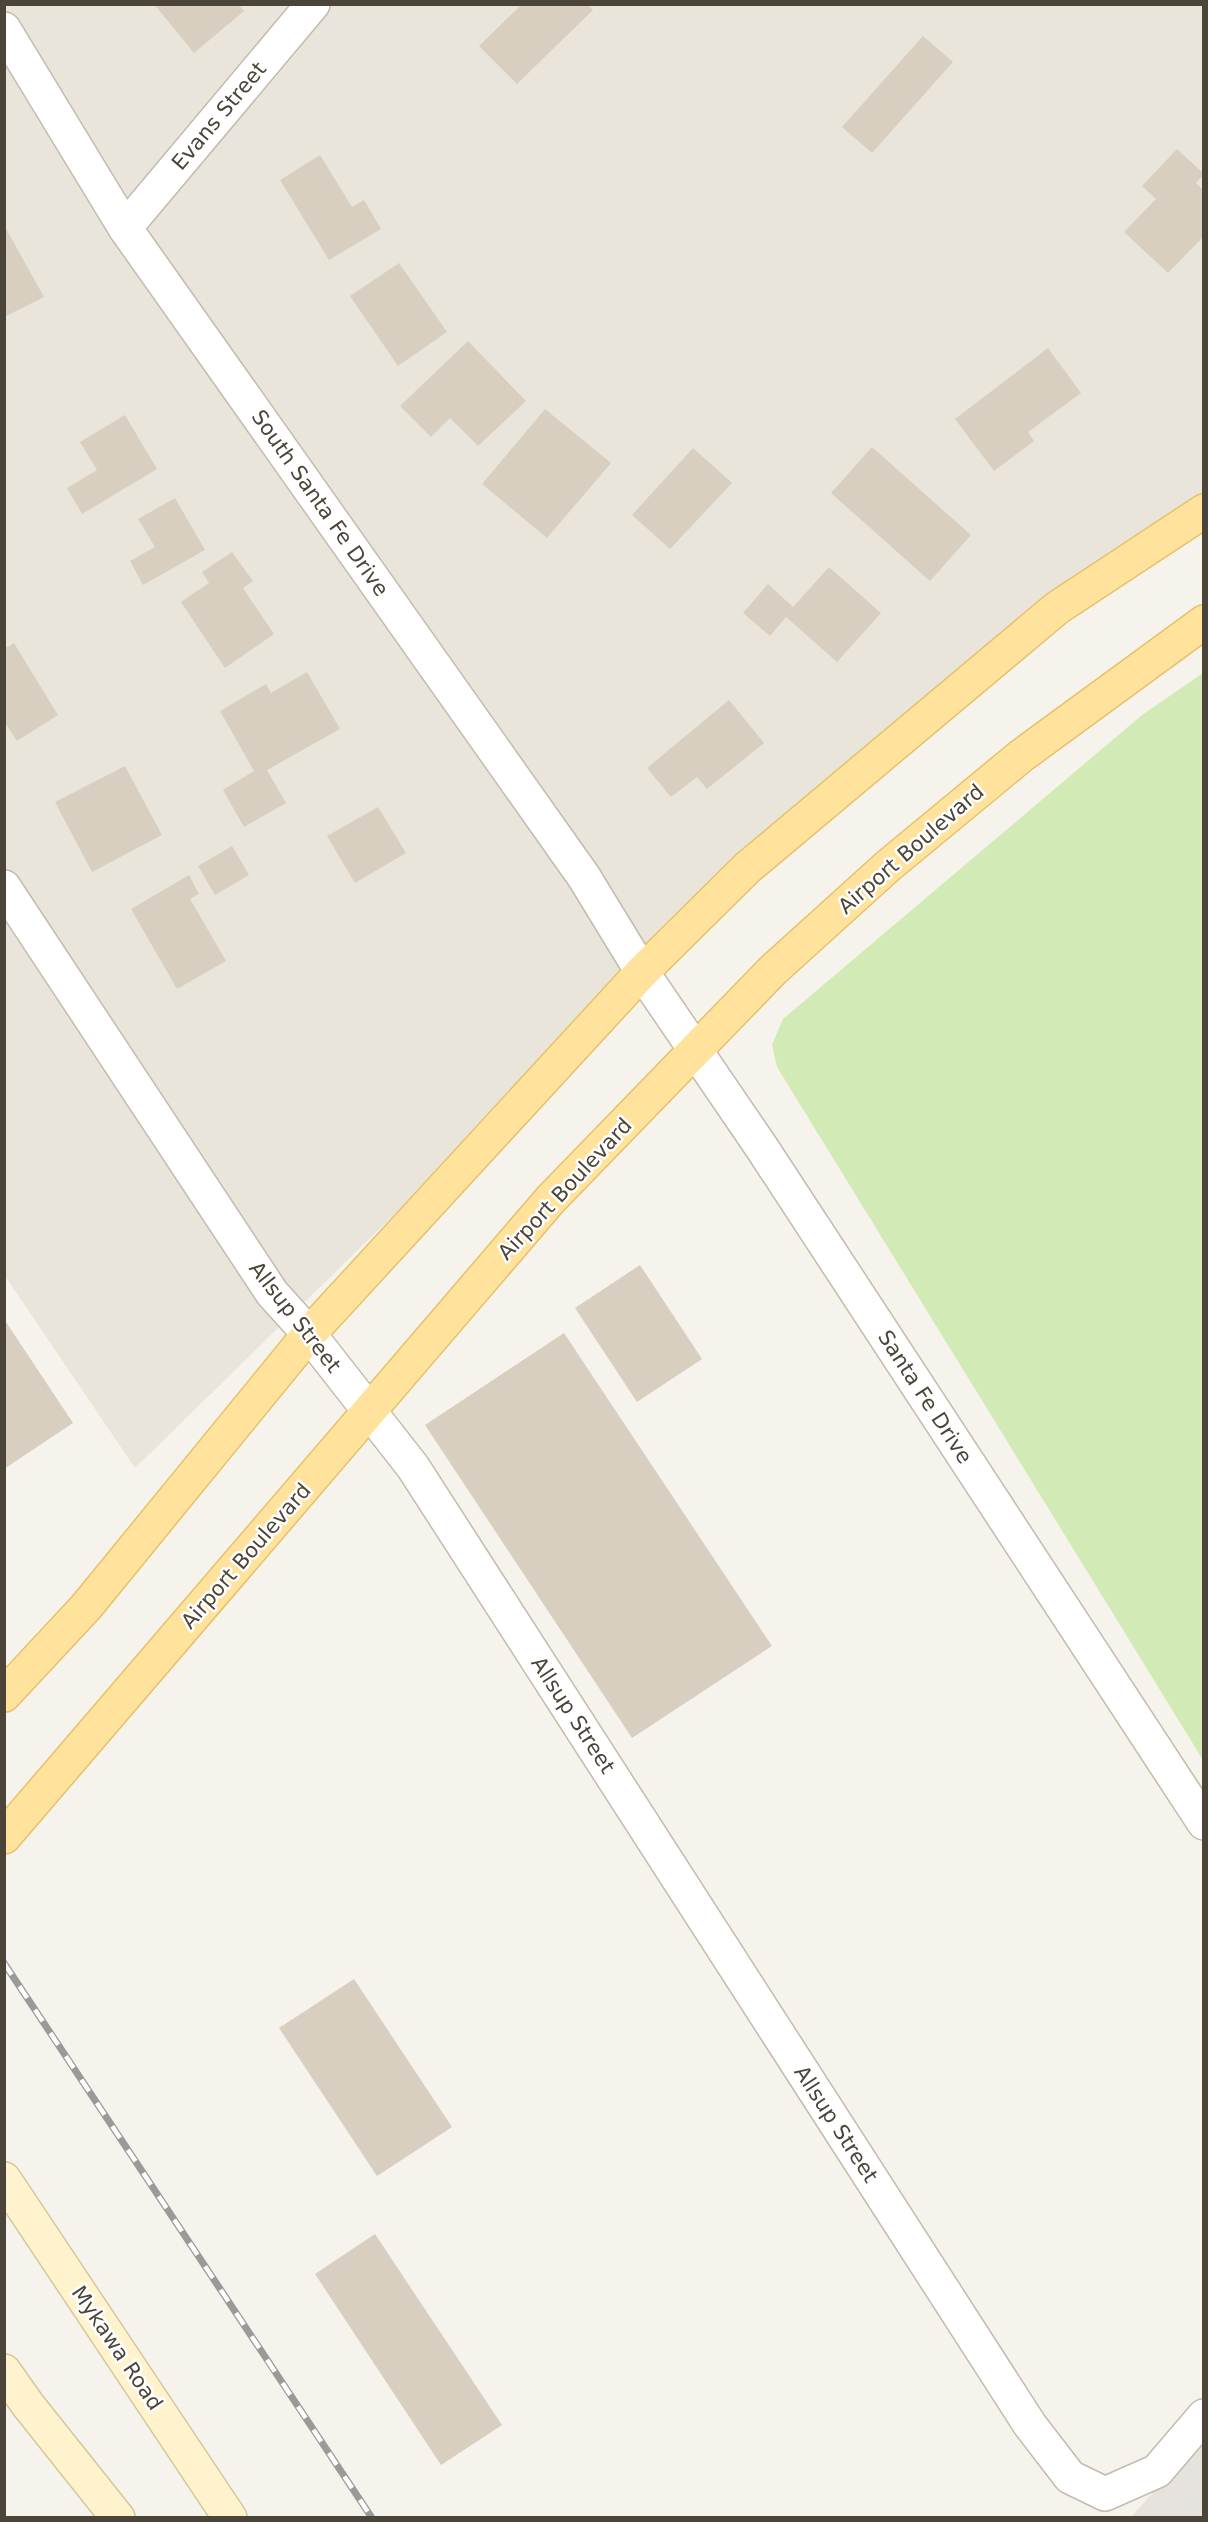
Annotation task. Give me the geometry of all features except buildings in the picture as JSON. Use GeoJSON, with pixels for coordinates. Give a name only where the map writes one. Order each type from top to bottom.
{"type":"FeatureCollection","features":[{"type":"Feature","properties":{"kind":"main road"},"geometry":{"type":"LineString","coordinates":[[4,1695],[86,1607],[309,1334],[642,972],[747,868],[1057,608],[1203,511]]}},
{"type":"Feature","properties":{"kind":"main road","name":"Airport Boulevard"},"geometry":{"type":"LineString","coordinates":[[4,1837],[370,1413],[550,1200],[773,970],[888,866],[1021,756],[1203,622]]}},
{"type":"Feature","properties":{"kind":"main road","name":"Mykawa Road"},"geometry":{"type":"LineString","coordinates":[[4,2179],[230,2517]]}},
{"type":"Feature","properties":{"kind":"main road"},"geometry":{"type":"LineString","coordinates":[[4,2371],[28,2406],[118,2517]]}},
{"type":"Feature","properties":{"kind":"street","name":"Evans Street"},"geometry":{"type":"LineString","coordinates":[[125,228],[314,4]]}},
{"type":"Feature","properties":{"kind":"street","name":"South Santa Fe Drive"},"geometry":{"type":"LineString","coordinates":[[4,29],[125,228],[584,877],[642,972]]}},
{"type":"Feature","properties":{"kind":"street","name":"Allsup Street"},"geometry":{"type":"LineString","coordinates":[[4,887],[272,1293],[309,1334],[420,1477],[1030,2425],[1070,2477],[1106,2494],[1157,2470],[1203,2416]]}},
{"type":"Feature","properties":{"kind":"street","name":"Santa Fe Drive"},"geometry":{"type":"LineString","coordinates":[[642,972],[762,1148],[1203,1823]]}},
{"type":"Feature","properties":{"kind":"shaded area"},"geometry":{"type":"Polygon","coordinates":[[[4,5],[1203,5],[1203,527],[1063,615],[642,972],[135,1468],[5,1276],[4,5]]]}},
{"type":"Feature","properties":{"kind":"shaded area"},"geometry":{"type":"Polygon","coordinates":[[[1203,2437],[1203,2517],[1131,2517],[1203,2437]]]}},
{"type":"Feature","properties":{"kind":"green space"},"geometry":{"type":"Polygon","coordinates":[[[1203,673],[1203,1760],[777,1067],[772,1045],[783,1019],[1142,715],[1203,673]]]}},
{"type":"Feature","properties":{"kind":"railway"},"geometry":{"type":"LineString","coordinates":[[4,1963],[372,2518]]}}]}
